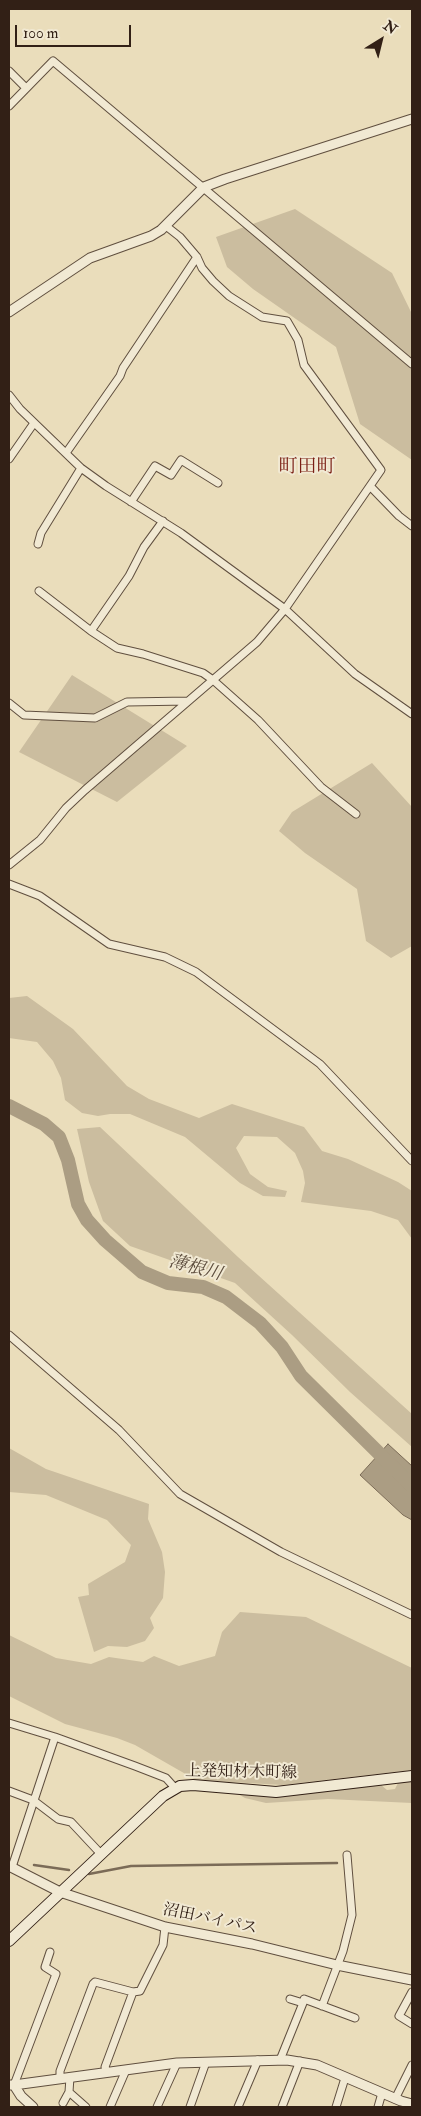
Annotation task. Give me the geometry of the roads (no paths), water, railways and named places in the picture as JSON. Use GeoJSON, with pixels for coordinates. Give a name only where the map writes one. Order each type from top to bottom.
{"type":"FeatureCollection","features":[{"type":"Feature","properties":{"kind":"main road","name":"上発知材木町線"},"geometry":{"type":"LineString","coordinates":[[9,1941],[100,1853],[163,1796],[175,1788],[193,1785],[251,1791],[287,1791],[412,1776]]}},
{"type":"Feature","properties":{"kind":"street"},"geometry":{"type":"LineString","coordinates":[[9,106],[53,61],[412,364]]}},
{"type":"Feature","properties":{"kind":"street"},"geometry":{"type":"LineString","coordinates":[[9,71],[26,88]]}},
{"type":"Feature","properties":{"kind":"street"},"geometry":{"type":"LineString","coordinates":[[9,312],[90,258],[150,236],[166,226],[204,187],[412,119]]}},
{"type":"Feature","properties":{"kind":"street"},"geometry":{"type":"LineString","coordinates":[[9,865],[40,840],[66,808],[85,790],[257,642],[285,609],[382,470],[304,365],[298,340],[288,321],[262,317],[229,296],[202,268],[197,257],[180,237],[166,226]]}},
{"type":"Feature","properties":{"kind":"street"},"geometry":{"type":"LineString","coordinates":[[66,453],[120,376],[123,368],[197,257]]}},
{"type":"Feature","properties":{"kind":"street"},"geometry":{"type":"LineString","coordinates":[[9,395],[34,423],[81,468],[163,522],[285,609],[355,674],[412,714]]}},
{"type":"Feature","properties":{"kind":"street"},"geometry":{"type":"LineString","coordinates":[[9,459],[34,423]]}},
{"type":"Feature","properties":{"kind":"street"},"geometry":{"type":"LineString","coordinates":[[132,502],[155,466],[171,475],[181,460],[218,483]]}},
{"type":"Feature","properties":{"kind":"street"},"geometry":{"type":"LineString","coordinates":[[38,544],[41,534],[81,468]]}},
{"type":"Feature","properties":{"kind":"street"},"geometry":{"type":"LineString","coordinates":[[370,486],[398,516],[412,526]]}},
{"type":"Feature","properties":{"kind":"street"},"geometry":{"type":"LineString","coordinates":[[91,631],[129,576],[144,547],[163,522]]}},
{"type":"Feature","properties":{"kind":"street"},"geometry":{"type":"LineString","coordinates":[[39,592],[117,648],[203,673],[213,680],[258,720],[321,787],[356,814]]}},
{"type":"Feature","properties":{"kind":"street"},"geometry":{"type":"LineString","coordinates":[[9,703],[24,715],[94,718],[127,702],[188,701]]}},
{"type":"Feature","properties":{"kind":"street"},"geometry":{"type":"LineString","coordinates":[[9,884],[40,896],[109,944],[165,957],[196,972],[320,1064],[412,1161]]}},
{"type":"Feature","properties":{"kind":"street"},"geometry":{"type":"LineString","coordinates":[[9,1335],[119,1430],[180,1494],[281,1552],[412,1615]]}},
{"type":"Feature","properties":{"kind":"street"},"geometry":{"type":"LineString","coordinates":[[9,1723],[55,1737],[166,1778],[175,1788]]}},
{"type":"Feature","properties":{"kind":"street"},"geometry":{"type":"LineString","coordinates":[[10,1867],[55,1737]]}},
{"type":"Feature","properties":{"kind":"street"},"geometry":{"type":"LineString","coordinates":[[9,1791],[34,1800],[58,1819],[71,1822],[100,1853]]}},
{"type":"Feature","properties":{"kind":"street"},"geometry":{"type":"LineString","coordinates":[[322,2006],[343,1952],[352,1915],[347,1855]]}},
{"type":"Feature","properties":{"kind":"street","name":"沼田バイパス"},"geometry":{"type":"LineString","coordinates":[[10,1867],[60,1892],[165,1928],[252,1944],[337,1965],[412,1980]]}},
{"type":"Feature","properties":{"kind":"street"},"geometry":{"type":"LineString","coordinates":[[60,2078],[60,2071],[94,1983],[133,1992],[140,1991],[163,1945],[165,1928]]}},
{"type":"Feature","properties":{"kind":"street"},"geometry":{"type":"LineString","coordinates":[[11,2085],[56,1974],[45,1967],[50,1952]]}},
{"type":"Feature","properties":{"kind":"street"},"geometry":{"type":"LineString","coordinates":[[107,2072],[104,2067],[133,1992]]}},
{"type":"Feature","properties":{"kind":"street"},"geometry":{"type":"LineString","coordinates":[[412,1992],[398,2016],[412,2024]]}},
{"type":"Feature","properties":{"kind":"street"},"geometry":{"type":"LineString","coordinates":[[290,1999],[303,2003]]}},
{"type":"Feature","properties":{"kind":"street"},"geometry":{"type":"LineString","coordinates":[[280,2060],[304,1999],[355,2018]]}},
{"type":"Feature","properties":{"kind":"street"},"geometry":{"type":"LineString","coordinates":[[238,2107],[258,2060]]}},
{"type":"Feature","properties":{"kind":"street"},"geometry":{"type":"LineString","coordinates":[[11,2085],[176,2063],[280,2060],[300,2061],[317,2065],[411,2105]]}},
{"type":"Feature","properties":{"kind":"street"},"geometry":{"type":"LineString","coordinates":[[282,2107],[300,2061]]}},
{"type":"Feature","properties":{"kind":"street"},"geometry":{"type":"LineString","coordinates":[[190,2107],[206,2062]]}},
{"type":"Feature","properties":{"kind":"street"},"geometry":{"type":"LineString","coordinates":[[157,2107],[176,2063]]}},
{"type":"Feature","properties":{"kind":"street"},"geometry":{"type":"LineString","coordinates":[[395,2099],[412,2065]]}},
{"type":"Feature","properties":{"kind":"street"},"geometry":{"type":"LineString","coordinates":[[110,2107],[126,2070]]}},
{"type":"Feature","properties":{"kind":"street"},"geometry":{"type":"LineString","coordinates":[[63,2103],[69,2092],[70,2077]]}},
{"type":"Feature","properties":{"kind":"street"},"geometry":{"type":"LineString","coordinates":[[336,2107],[345,2078]]}},
{"type":"Feature","properties":{"kind":"street"},"geometry":{"type":"LineString","coordinates":[[11,2085],[33,2107]]}},
{"type":"Feature","properties":{"kind":"street"},"geometry":{"type":"LineString","coordinates":[[69,2092],[86,2107]]}},
{"type":"Feature","properties":{"kind":"street"},"geometry":{"type":"LineString","coordinates":[[378,2107],[382,2093]]}},
{"type":"Feature","properties":{"kind":"waterway","name":"薄根川"},"geometry":{"type":"LineString","coordinates":[[9,1106],[44,1124],[59,1137],[68,1160],[78,1204],[87,1220],[105,1240],[142,1272],[168,1283],[203,1287],[226,1297],[260,1323],[282,1347],[301,1376],[412,1486]]}},
{"type":"Feature","properties":{"kind":"waterway"},"geometry":{"type":"LineString","coordinates":[[89,1874],[131,1866],[337,1863]]}},
{"type":"Feature","properties":{"kind":"waterway"},"geometry":{"type":"LineString","coordinates":[[34,1865],[69,1870]]}},
{"type":"Feature","properties":{"kind":"district","name":"町田町"},"geometry":{"type":"Point","coordinates":[307,468]}}]}
